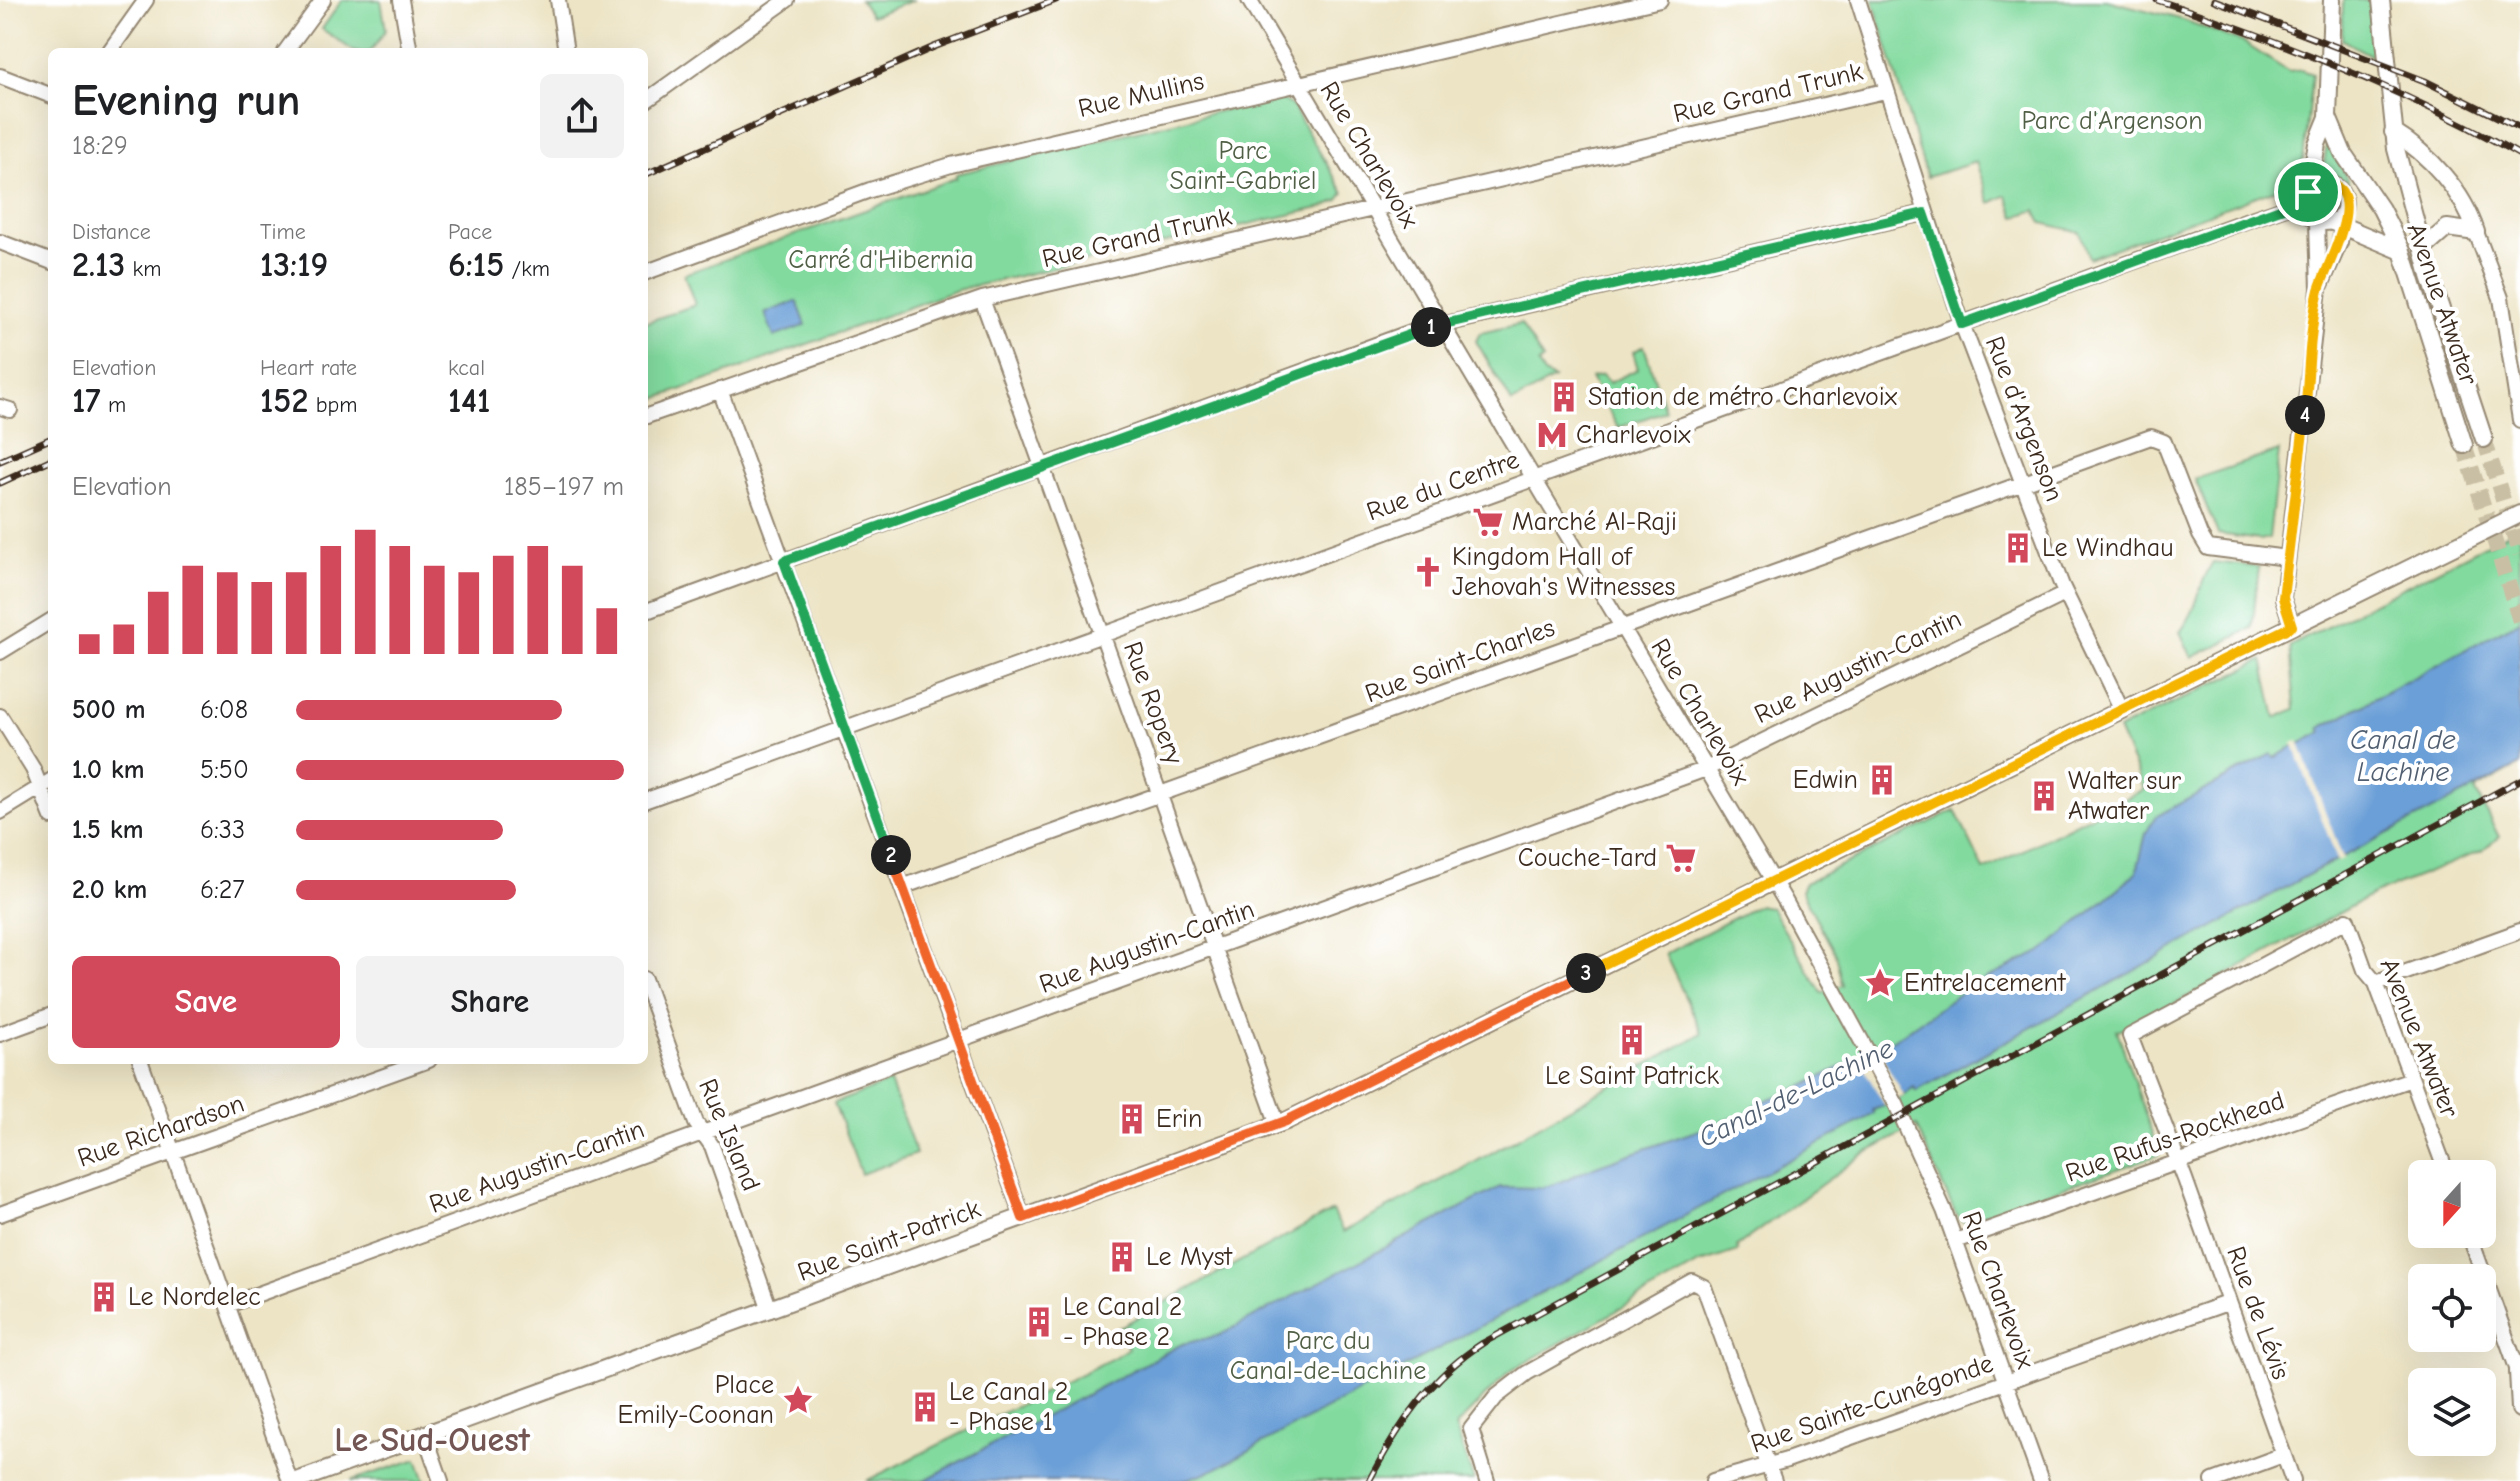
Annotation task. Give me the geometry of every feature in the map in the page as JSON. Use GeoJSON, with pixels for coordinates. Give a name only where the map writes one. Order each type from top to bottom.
{"type":"FeatureCollection","features":[{"type":"Feature","properties":{"kind":"main road","name":"Avenue Atwater"},"geometry":{"type":"LineString","coordinates":[[2332,0],[2328,117],[2343,153],[2381,209],[2402,251],[2464,445]]}},
{"type":"Feature","properties":{"kind":"main road","name":"Avenue Atwater"},"geometry":{"type":"LineString","coordinates":[[2381,0],[2393,132],[2423,249],[2484,439]]}},
{"type":"Feature","properties":{"kind":"main road"},"geometry":{"type":"LineString","coordinates":[[2306,198],[2317,144],[2328,117]]}},
{"type":"Feature","properties":{"kind":"main road"},"geometry":{"type":"LineString","coordinates":[[2393,132],[2412,143],[2453,188],[2469,212],[2476,232],[2447,228],[2423,249]]}},
{"type":"Feature","properties":{"kind":"main road"},"geometry":{"type":"LineString","coordinates":[[2335,225],[2402,251]]}},
{"type":"Feature","properties":{"kind":"main road","name":"Rue Saint-Patrick"},"geometry":{"type":"LineString","coordinates":[[297,1481],[1278,1125],[2520,514]]}},
{"type":"Feature","properties":{"kind":"main road"},"geometry":{"type":"LineString","coordinates":[[2519,1371],[2520,1409]]}},
{"type":"Feature","properties":{"kind":"street"},"geometry":{"type":"LineString","coordinates":[[112,48],[146,0]]}},
{"type":"Feature","properties":{"kind":"street"},"geometry":{"type":"LineString","coordinates":[[288,48],[323,0]]}},
{"type":"Feature","properties":{"kind":"street"},"geometry":{"type":"LineString","coordinates":[[401,0],[409,48]]}},
{"type":"Feature","properties":{"kind":"street"},"geometry":{"type":"LineString","coordinates":[[648,99],[787,0]]}},
{"type":"Feature","properties":{"kind":"street","name":"Rue Charlevoix"},"geometry":{"type":"LineString","coordinates":[[1249,0],[1773,882],[1895,1102],[1923,1158],[1956,1241],[2041,1481]]}},
{"type":"Feature","properties":{"kind":"street","name":"Rue Mullins"},"geometry":{"type":"LineString","coordinates":[[648,272],[929,172],[1660,0]]}},
{"type":"Feature","properties":{"kind":"street","name":"Rue d'Argenson"},"geometry":{"type":"LineString","coordinates":[[1858,0],[1962,324],[2065,594],[2122,710]]}},
{"type":"Feature","properties":{"kind":"street"},"geometry":{"type":"LineString","coordinates":[[563,1],[566,48]]}},
{"type":"Feature","properties":{"kind":"street"},"geometry":{"type":"LineString","coordinates":[[0,76],[48,94]]}},
{"type":"Feature","properties":{"kind":"street","name":"Rue Grand Trunk"},"geometry":{"type":"LineString","coordinates":[[648,416],[982,299],[1885,91]]}},
{"type":"Feature","properties":{"kind":"street","name":"Rue du Centre"},"geometry":{"type":"LineString","coordinates":[[648,800],[2283,208],[2306,198],[2320,183],[2335,185],[2344,197],[2335,225]]}},
{"type":"Feature","properties":{"kind":"street"},"geometry":{"type":"LineString","coordinates":[[2306,198],[2335,225]]}},
{"type":"Feature","properties":{"kind":"street"},"geometry":{"type":"LineString","coordinates":[[648,611],[1399,336],[1924,213]]}},
{"type":"Feature","properties":{"kind":"street"},"geometry":{"type":"LineString","coordinates":[[2292,626],[2283,601],[2287,558],[2319,289],[2335,225]]}},
{"type":"Feature","properties":{"kind":"street"},"geometry":{"type":"LineString","coordinates":[[2319,289],[2335,225]]}},
{"type":"Feature","properties":{"kind":"street"},"geometry":{"type":"LineString","coordinates":[[2476,232],[2501,298],[2520,420]]}},
{"type":"Feature","properties":{"kind":"street"},"geometry":{"type":"LineString","coordinates":[[0,242],[48,260]]}},
{"type":"Feature","properties":{"kind":"street","name":"Rue Ropery"},"geometry":{"type":"LineString","coordinates":[[982,299],[1278,1125]]}},
{"type":"Feature","properties":{"kind":"street"},"geometry":{"type":"LineString","coordinates":[[720,390],[1023,1218]]}},
{"type":"Feature","properties":{"kind":"street","name":"Rue Saint-Charles"},"geometry":{"type":"LineString","coordinates":[[902,887],[2157,437],[2166,445],[2200,535],[2208,548],[2287,558]]}},
{"type":"Feature","properties":{"kind":"street","name":"Rue Augustin-Cantin"},"geometry":{"type":"LineString","coordinates":[[228,1305],[1706,769],[2065,594]]}},
{"type":"Feature","properties":{"kind":"street"},"geometry":{"type":"LineString","coordinates":[[0,652],[48,622]]}},
{"type":"Feature","properties":{"kind":"street"},"geometry":{"type":"LineString","coordinates":[[0,716],[46,783],[0,812]]}},
{"type":"Feature","properties":{"kind":"street","name":"Avenue Atwater"},"geometry":{"type":"LineString","coordinates":[[2130,1036],[2347,920],[2365,970],[2376,983],[2442,1160]]}},
{"type":"Feature","properties":{"kind":"street"},"geometry":{"type":"LineString","coordinates":[[2376,983],[2520,931]]}},
{"type":"Feature","properties":{"kind":"street","name":"Rue Island"},"geometry":{"type":"LineString","coordinates":[[648,991],[703,1133],[712,1146],[770,1310]]}},
{"type":"Feature","properties":{"kind":"street"},"geometry":{"type":"LineString","coordinates":[[0,1034],[48,1016]]}},
{"type":"Feature","properties":{"kind":"street","name":"Rue de Lévis"},"geometry":{"type":"LineString","coordinates":[[2130,1036],[2293,1481]]}},
{"type":"Feature","properties":{"kind":"street"},"geometry":{"type":"LineString","coordinates":[[141,1064],[290,1481]]}},
{"type":"Feature","properties":{"kind":"street","name":"Rue Richardson"},"geometry":{"type":"LineString","coordinates":[[0,1214],[418,1064]]}},
{"type":"Feature","properties":{"kind":"street","name":"Rue Rufus-Rockhead"},"geometry":{"type":"LineString","coordinates":[[1956,1241],[2411,1079]]}},
{"type":"Feature","properties":{"kind":"street"},"geometry":{"type":"LineString","coordinates":[[2474,1248],[2519,1371]]}},
{"type":"Feature","properties":{"kind":"street"},"geometry":{"type":"LineString","coordinates":[[1487,1481],[1471,1427],[1516,1380],[1689,1282],[1704,1287],[1774,1481]]}},
{"type":"Feature","properties":{"kind":"street","name":"Rue Sainte-Cunégonde"},"geometry":{"type":"LineString","coordinates":[[1713,1481],[1768,1466],[2227,1303]]}},
{"type":"Feature","properties":{"kind":"street"},"geometry":{"type":"LineString","coordinates":[[425,1435],[441,1481]]}},
{"type":"Feature","properties":{"kind":"street"},"geometry":{"type":"LineString","coordinates":[[2213,1481],[2283,1455]]}},
{"type":"Feature","properties":{"kind":"green space"},"geometry":{"type":"Polygon","coordinates":[[[342,0],[381,0],[386,30],[373,48],[349,48],[322,29],[342,0]]]}},
{"type":"Feature","properties":{"kind":"green space"},"geometry":{"type":"Polygon","coordinates":[[[860,0],[914,0],[871,16],[860,0]]]}},
{"type":"Feature","properties":{"kind":"green space","name":"Parc d'Argenson"},"geometry":{"type":"Polygon","coordinates":[[[1873,0],[2107,0],[2184,20],[2244,43],[2289,72],[2301,70],[2312,74],[2302,171],[2292,183],[2089,258],[2080,232],[2042,223],[2036,210],[2015,217],[2007,195],[1990,203],[1976,162],[1927,177],[1873,0]]]}},
{"type":"Feature","properties":{"kind":"green space"},"geometry":{"type":"Polygon","coordinates":[[[2343,0],[2370,0],[2374,57],[2342,40],[2343,0]]]}},
{"type":"Feature","properties":{"kind":"green space"},"geometry":{"type":"Polygon","coordinates":[[[1279,97],[1292,106],[1344,193],[1339,200],[1324,207],[957,290],[648,402],[648,322],[695,305],[684,274],[956,178],[956,174],[1279,97]]]}},
{"type":"Feature","properties":{"kind":"green space"},"geometry":{"type":"Polygon","coordinates":[[[2327,144],[2352,192],[2351,223],[2347,185],[2335,176],[2322,174],[2327,144]]]}},
{"type":"Feature","properties":{"kind":"green space"},"geometry":{"type":"Polygon","coordinates":[[[2326,189],[2334,193],[2338,201],[2334,209],[2326,213],[2318,209],[2314,201],[2318,193],[2326,189]]]}},
{"type":"Feature","properties":{"kind":"green space"},"geometry":{"type":"Polygon","coordinates":[[[1521,324],[1543,360],[1538,364],[1544,374],[1554,379],[1512,403],[1476,341],[1480,333],[1521,324]]]}},
{"type":"Feature","properties":{"kind":"green space"},"geometry":{"type":"Polygon","coordinates":[[[1644,346],[1665,411],[1618,428],[1591,378],[1602,375],[1609,383],[1638,369],[1633,352],[1644,346]]]}},
{"type":"Feature","properties":{"kind":"green space"},"geometry":{"type":"Polygon","coordinates":[[[2279,451],[2269,538],[2260,540],[2218,534],[2195,479],[2279,451]]]}},
{"type":"Feature","properties":{"kind":"green space","name":"Parc du Canal-de-Lachine"},"geometry":{"type":"Polygon","coordinates":[[[2520,527],[2520,765],[2475,790],[2499,837],[2482,851],[2372,895],[2136,1025],[2117,1030],[2159,1155],[1963,1222],[1955,1213],[1916,1126],[1862,1155],[1737,1246],[1738,1251],[1699,1264],[1509,1372],[1455,1427],[1474,1481],[866,1481],[1113,1358],[1128,1348],[1118,1328],[1332,1211],[1343,1232],[1468,1166],[1702,1033],[1665,954],[1759,905],[1771,908],[1822,993],[1842,985],[1835,953],[1801,891],[1805,883],[1955,810],[1984,870],[2144,789],[2118,730],[2263,660],[2276,718],[2295,709],[2290,646],[2520,527]]]}},
{"type":"Feature","properties":{"kind":"green space"},"geometry":{"type":"Polygon","coordinates":[[[2213,562],[2259,567],[2252,628],[2192,658],[2180,632],[2187,623],[2213,562]]]}},
{"type":"Feature","properties":{"kind":"green space"},"geometry":{"type":"Polygon","coordinates":[[[890,1082],[916,1154],[861,1174],[834,1103],[890,1082]]]}},
{"type":"Feature","properties":{"kind":"green space"},"geometry":{"type":"Polygon","coordinates":[[[417,1459],[425,1481],[350,1481],[417,1459]]]}},
{"type":"Feature","properties":{"kind":"water"},"geometry":{"type":"Polygon","coordinates":[[[797,301],[806,325],[774,337],[765,313],[797,301]]]}},
{"type":"Feature","properties":{"kind":"water","name":"Canal de Lachine"},"geometry":{"type":"Polygon","coordinates":[[[2520,620],[2520,765],[2317,870],[1916,1091],[1914,1087],[1895,1102],[1873,1110],[1874,1114],[1213,1470],[1181,1481],[923,1481],[1182,1344],[1220,1335],[1500,1187],[1540,1188],[1555,1184],[1596,1166],[1748,1113],[1756,1104],[1804,1086],[1895,1039],[1966,989],[2044,950],[2125,883],[2137,871],[2146,833],[2155,817],[2271,754],[2274,758],[2322,732],[2320,728],[2520,620]]]}},
{"type":"Feature","properties":{"kind":"pier"},"geometry":{"type":"Polygon","coordinates":[[[2299,741],[2343,859],[2338,862],[2293,743],[2299,741]]]}},
{"type":"Feature","properties":{"kind":"pier"},"geometry":{"type":"Polygon","coordinates":[[[1876,1045],[1904,1096],[1885,1106],[1856,1055],[1876,1045]]]}},
{"type":"Feature","properties":{"kind":"tunnel"},"geometry":{"type":"LineString","coordinates":[[2484,439],[2520,554]]}},
{"type":"Feature","properties":{"kind":"tunnel"},"geometry":{"type":"LineString","coordinates":[[2464,445],[2520,621]]}},
{"type":"Feature","properties":{"kind":"railway"},"geometry":{"type":"LineString","coordinates":[[648,173],[934,47],[1056,0]]}},
{"type":"Feature","properties":{"kind":"railway"},"geometry":{"type":"LineString","coordinates":[[2157,0],[2342,68],[2432,109],[2520,155]]}},
{"type":"Feature","properties":{"kind":"railway"},"geometry":{"type":"LineString","coordinates":[[2214,0],[2425,81],[2520,128]]}},
{"type":"Feature","properties":{"kind":"railway"},"geometry":{"type":"LineString","coordinates":[[0,461],[48,440]]}},
{"type":"Feature","properties":{"kind":"railway"},"geometry":{"type":"LineString","coordinates":[[0,483],[48,461]]}},
{"type":"Feature","properties":{"kind":"railway"},"geometry":{"type":"LineString","coordinates":[[1369,1481],[1404,1422],[1431,1387],[1483,1343],[2520,780]]}},
{"type":"Feature","properties":{"kind":"place","name":"Station de métro Charlevoix"},"geometry":{"type":"Point","coordinates":[1564,397]}},
{"type":"Feature","properties":{"kind":"place","name":"Charlevoix"},"geometry":{"type":"Point","coordinates":[1552,435]}},
{"type":"Feature","properties":{"kind":"place","name":"Marché Al-Raji"},"geometry":{"type":"Point","coordinates":[1488,522]}},
{"type":"Feature","properties":{"kind":"place","name":"Le Windhau"},"geometry":{"type":"Point","coordinates":[2018,548]}},
{"type":"Feature","properties":{"kind":"place","name":"Kingdom Hall of Jehovah's Witnesses"},"geometry":{"type":"Point","coordinates":[1428,572]}},
{"type":"Feature","properties":{"kind":"place","name":"Edwin"},"geometry":{"type":"Point","coordinates":[1882,780]}},
{"type":"Feature","properties":{"kind":"place","name":"Walter sur Atwater"},"geometry":{"type":"Point","coordinates":[2044,796]}},
{"type":"Feature","properties":{"kind":"place","name":"Couche-Tard"},"geometry":{"type":"Point","coordinates":[1681,858]}},
{"type":"Feature","properties":{"kind":"place","name":"Entrelacement"},"geometry":{"type":"Point","coordinates":[1880,983]}},
{"type":"Feature","properties":{"kind":"place","name":"Le Saint Patrick"},"geometry":{"type":"Point","coordinates":[1632,1040]}},
{"type":"Feature","properties":{"kind":"place","name":"Erin"},"geometry":{"type":"Point","coordinates":[1132,1119]}},
{"type":"Feature","properties":{"kind":"place","name":"Le Myst"},"geometry":{"type":"Point","coordinates":[1122,1257]}},
{"type":"Feature","properties":{"kind":"place","name":"Le Nordelec"},"geometry":{"type":"Point","coordinates":[104,1297]}},
{"type":"Feature","properties":{"kind":"place","name":"Le Canal 2 - Phase 2"},"geometry":{"type":"Point","coordinates":[1039,1322]}},
{"type":"Feature","properties":{"kind":"place","name":"Place Emily-Coonan"},"geometry":{"type":"Point","coordinates":[798,1400]}},
{"type":"Feature","properties":{"kind":"place","name":"Le Canal 2 - Phase 1"},"geometry":{"type":"Point","coordinates":[925,1407]}},
{"type":"Feature","properties":{"kind":"district","name":"Le Sud-Ouest"},"geometry":{"type":"Point","coordinates":[432,1440]}},
{"type":"Feature","properties":{"kind":"route"},"geometry":{"type":"LineString","coordinates":[[2316,185],[2335,185],[2342,192],[2345,202],[2340,242],[2319,289],[2283,601],[2292,626],[1294,1118],[1023,1218],[784,561],[1420,329],[1924,213],[1962,324],[2283,208],[2305,204],[2308,192],[2316,185]]}},
{"type":"Feature","properties":{"kind":"park label","name":"Parc Saint-Gabriel"},"geometry":{"type":"Point","coordinates":[1243,166]}},
{"type":"Feature","properties":{"kind":"park label","name":"Carré d'Hibernia"},"geometry":{"type":"Point","coordinates":[881,260]}},
{"type":"Feature","properties":{"kind":"water label","name":"Canal-de-Lachine"},"geometry":{"type":"Point","coordinates":[1796,1093]}}]}
